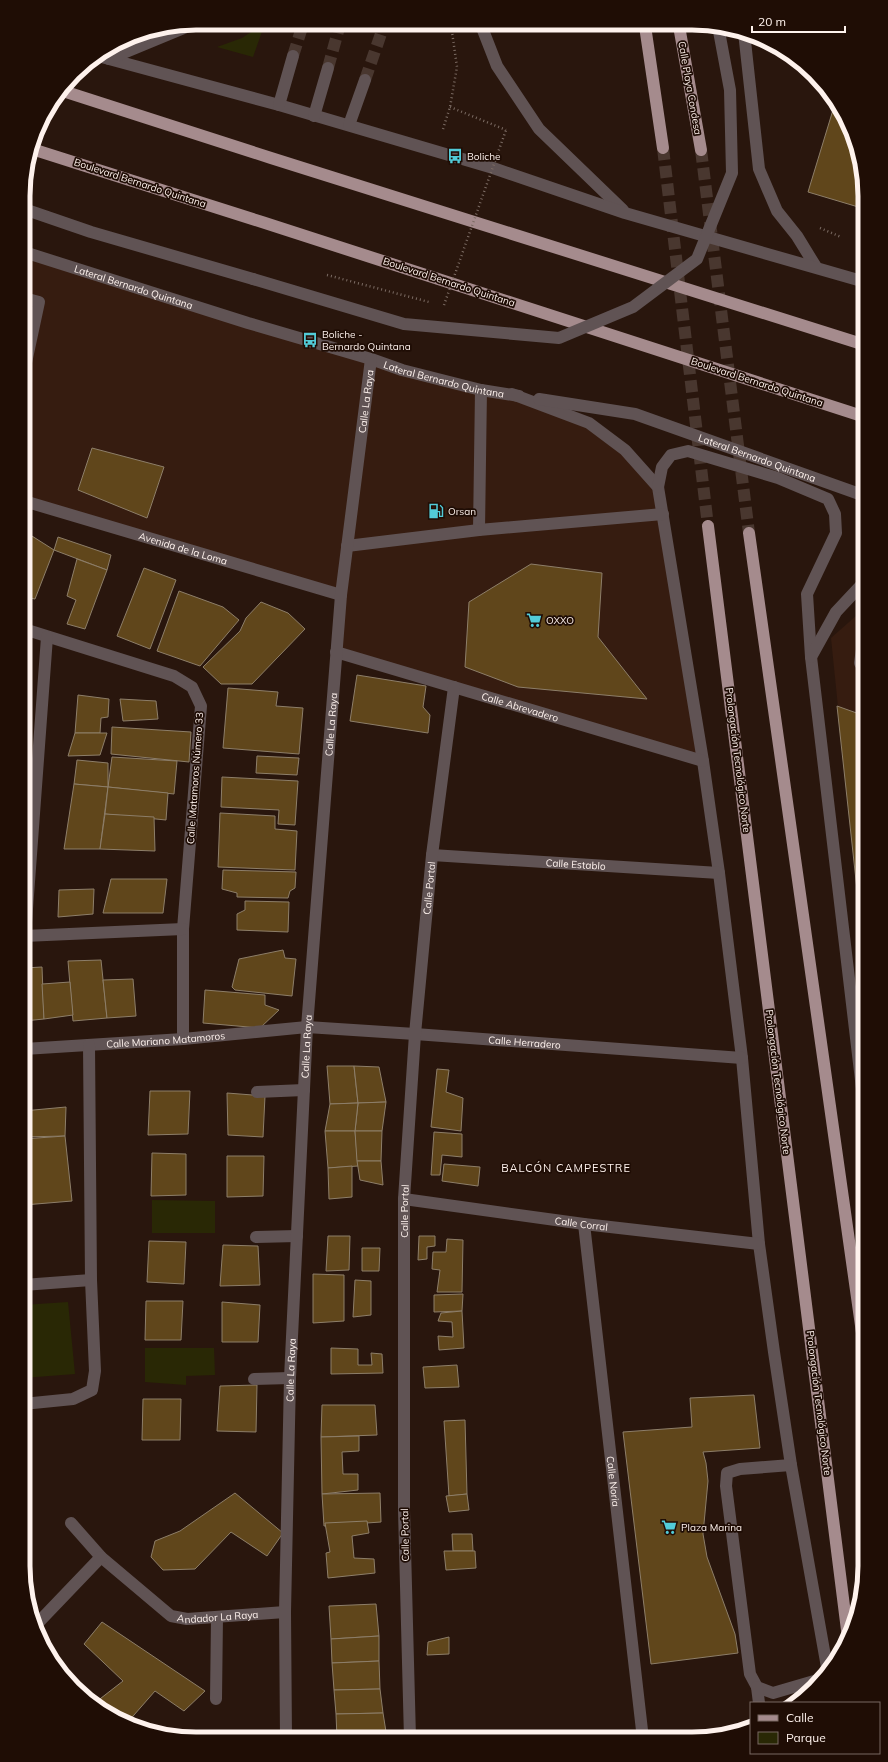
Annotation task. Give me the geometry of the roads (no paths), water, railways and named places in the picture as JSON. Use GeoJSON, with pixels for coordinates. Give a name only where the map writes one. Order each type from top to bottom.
{"type":"FeatureCollection","features":[{"type":"Feature","properties":{"kind":"main road"},"geometry":{"type":"LineString","coordinates":[[646,30],[664,148]]}},
{"type":"Feature","properties":{"kind":"main road","name":"Calle Playa Condesa"},"geometry":{"type":"LineString","coordinates":[[680,30],[701,150]]}},
{"type":"Feature","properties":{"kind":"main road"},"geometry":{"type":"LineString","coordinates":[[66,92],[858,343]]}},
{"type":"Feature","properties":{"kind":"main road","name":"Boulevard Bernardo Quintana"},"geometry":{"type":"LineString","coordinates":[[37,151],[858,415]]}},
{"type":"Feature","properties":{"kind":"main road","name":"Prolongación Tecnológico Norte"},"geometry":{"type":"LineString","coordinates":[[708,526],[847,1626]]}},
{"type":"Feature","properties":{"kind":"main road"},"geometry":{"type":"LineString","coordinates":[[749,533],[858,1304]]}},
{"type":"Feature","properties":{"kind":"street"},"geometry":{"type":"LineString","coordinates":[[483,30],[497,66],[539,129],[625,213]]}},
{"type":"Feature","properties":{"kind":"street"},"geometry":{"type":"LineString","coordinates":[[104,58],[175,31]]}},
{"type":"Feature","properties":{"kind":"street"},"geometry":{"type":"LineString","coordinates":[[30,211],[91,232],[404,324],[559,338],[633,307],[697,259],[732,173],[730,90],[719,32]]}},
{"type":"Feature","properties":{"kind":"street"},"geometry":{"type":"LineString","coordinates":[[745,39],[759,169],[777,210],[816,266]]}},
{"type":"Feature","properties":{"kind":"street"},"geometry":{"type":"LineString","coordinates":[[279,105],[293,56]]}},
{"type":"Feature","properties":{"kind":"street"},"geometry":{"type":"LineString","coordinates":[[104,58],[349,125],[493,168],[625,213],[816,266],[858,280]]}},
{"type":"Feature","properties":{"kind":"street"},"geometry":{"type":"LineString","coordinates":[[314,116],[328,68]]}},
{"type":"Feature","properties":{"kind":"street"},"geometry":{"type":"LineString","coordinates":[[349,125],[365,80]]}},
{"type":"Feature","properties":{"kind":"street","name":"Lateral Bernardo Quintana"},"geometry":{"type":"LineString","coordinates":[[30,254],[248,323],[371,359],[402,370],[481,390],[635,414],[858,494]]}},
{"type":"Feature","properties":{"kind":"street"},"geometry":{"type":"LineString","coordinates":[[30,300],[39,302],[30,344]]}},
{"type":"Feature","properties":{"kind":"street","name":"Calle La Raya"},"geometry":{"type":"LineString","coordinates":[[286,1732],[285,1612],[290,1378],[307,1027],[341,595],[371,359]]}},
{"type":"Feature","properties":{"kind":"street"},"geometry":{"type":"LineString","coordinates":[[479,530],[481,390]]}},
{"type":"Feature","properties":{"kind":"street"},"geometry":{"type":"LineString","coordinates":[[512,394],[589,423],[625,450],[658,487]]}},
{"type":"Feature","properties":{"kind":"street"},"geometry":{"type":"LineString","coordinates":[[826,1664],[791,1465],[759,1244],[742,1058],[719,873],[703,761],[658,487],[662,467],[671,455],[688,451],[778,478],[828,499],[835,514],[836,533],[807,594],[811,657],[858,1055]]}},
{"type":"Feature","properties":{"kind":"street","name":"Avenida de la Loma"},"geometry":{"type":"LineString","coordinates":[[30,503],[341,595]]}},
{"type":"Feature","properties":{"kind":"street"},"geometry":{"type":"LineString","coordinates":[[347,546],[479,530],[663,514]]}},
{"type":"Feature","properties":{"kind":"street"},"geometry":{"type":"LineString","coordinates":[[811,657],[836,612],[858,588]]}},
{"type":"Feature","properties":{"kind":"street","name":"Calle Matamoros Número 33"},"geometry":{"type":"LineString","coordinates":[[30,631],[174,676],[192,687],[201,706],[183,929],[183,1039]]}},
{"type":"Feature","properties":{"kind":"street"},"geometry":{"type":"LineString","coordinates":[[30,858],[47,637]]}},
{"type":"Feature","properties":{"kind":"street","name":"Calle Abrevadero"},"geometry":{"type":"LineString","coordinates":[[336,652],[703,761]]}},
{"type":"Feature","properties":{"kind":"street","name":"Calle Portal"},"geometry":{"type":"LineString","coordinates":[[410,1732],[404,1510],[404,1199],[416,1034],[432,854],[454,687]]}},
{"type":"Feature","properties":{"kind":"street","name":"Calle Establo"},"geometry":{"type":"LineString","coordinates":[[432,854],[719,873]]}},
{"type":"Feature","properties":{"kind":"street"},"geometry":{"type":"LineString","coordinates":[[30,936],[183,929]]}},
{"type":"Feature","properties":{"kind":"street","name":"Calle Herradero"},"geometry":{"type":"LineString","coordinates":[[307,1027],[742,1058]]}},
{"type":"Feature","properties":{"kind":"street","name":"Calle Mariano Matamoros"},"geometry":{"type":"LineString","coordinates":[[30,1049],[183,1039],[307,1027]]}},
{"type":"Feature","properties":{"kind":"street"},"geometry":{"type":"LineString","coordinates":[[30,1403],[72,1399],[92,1390],[95,1371],[91,1280],[89,1045]]}},
{"type":"Feature","properties":{"kind":"street"},"geometry":{"type":"LineString","coordinates":[[257,1092],[304,1090]]}},
{"type":"Feature","properties":{"kind":"street","name":"Calle Corral"},"geometry":{"type":"LineString","coordinates":[[404,1199],[584,1224],[759,1244]]}},
{"type":"Feature","properties":{"kind":"street","name":"Calle Noria"},"geometry":{"type":"LineString","coordinates":[[584,1224],[642,1732]]}},
{"type":"Feature","properties":{"kind":"street"},"geometry":{"type":"LineString","coordinates":[[256,1237],[297,1236]]}},
{"type":"Feature","properties":{"kind":"street"},"geometry":{"type":"LineString","coordinates":[[30,1284],[91,1280]]}},
{"type":"Feature","properties":{"kind":"street"},"geometry":{"type":"LineString","coordinates":[[254,1379],[290,1378]]}},
{"type":"Feature","properties":{"kind":"street"},"geometry":{"type":"LineString","coordinates":[[759,1702],[757,1687],[750,1674],[726,1486],[727,1473],[740,1469],[791,1465]]}},
{"type":"Feature","properties":{"kind":"street","name":"Andador La Raya"},"geometry":{"type":"LineString","coordinates":[[71,1522],[100,1557],[171,1616],[188,1619],[285,1612]]}},
{"type":"Feature","properties":{"kind":"street"},"geometry":{"type":"LineString","coordinates":[[39,1621],[100,1557]]}},
{"type":"Feature","properties":{"kind":"street"},"geometry":{"type":"LineString","coordinates":[[216,1617],[216,1699]]}},
{"type":"Feature","properties":{"kind":"street"},"geometry":{"type":"LineString","coordinates":[[757,1687],[773,1693],[810,1682]]}},
{"type":"Feature","properties":{"kind":"tunnel"},"geometry":{"type":"LineString","coordinates":[[293,56],[301,30]]}},
{"type":"Feature","properties":{"kind":"tunnel"},"geometry":{"type":"LineString","coordinates":[[328,68],[338,30]]}},
{"type":"Feature","properties":{"kind":"tunnel"},"geometry":{"type":"LineString","coordinates":[[365,80],[382,30]]}},
{"type":"Feature","properties":{"kind":"tunnel"},"geometry":{"type":"LineString","coordinates":[[663,148],[708,526]]}},
{"type":"Feature","properties":{"kind":"tunnel"},"geometry":{"type":"LineString","coordinates":[[701,150],[749,533]]}},
{"type":"Feature","properties":{"kind":"place","name":"Boliche"},"geometry":{"type":"Point","coordinates":[455,156]}},
{"type":"Feature","properties":{"kind":"place","name":"Boliche - Bernardo Quintana"},"geometry":{"type":"Point","coordinates":[310,340]}},
{"type":"Feature","properties":{"kind":"place","name":"Orsan"},"geometry":{"type":"Point","coordinates":[436,511]}},
{"type":"Feature","properties":{"kind":"place","name":"OXXO"},"geometry":{"type":"Point","coordinates":[534,620]}},
{"type":"Feature","properties":{"kind":"place","name":"Plaza Marina"},"geometry":{"type":"Point","coordinates":[669,1527]}},
{"type":"Feature","properties":{"kind":"district","name":"BALCÓN CAMPESTRE"},"geometry":{"type":"Point","coordinates":[566,1168]}}]}
